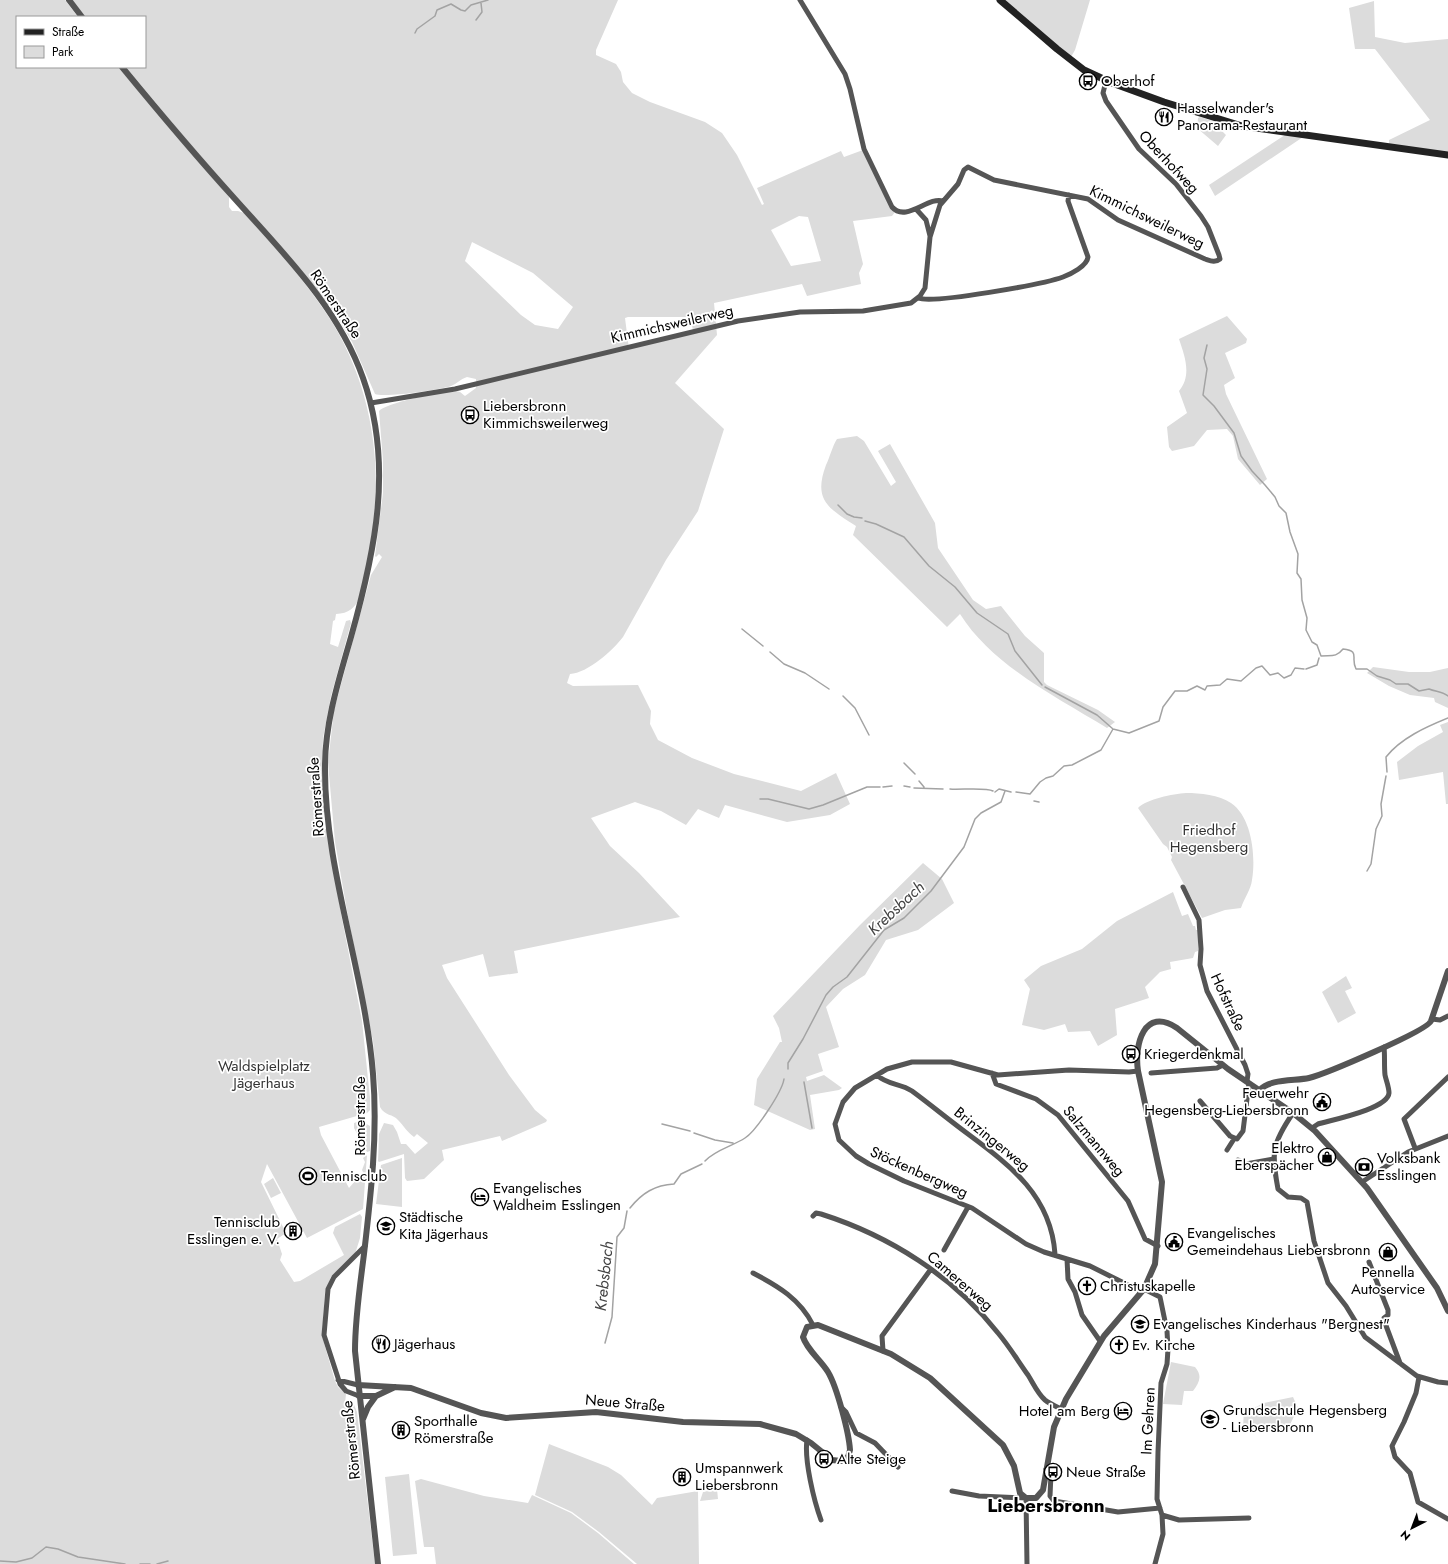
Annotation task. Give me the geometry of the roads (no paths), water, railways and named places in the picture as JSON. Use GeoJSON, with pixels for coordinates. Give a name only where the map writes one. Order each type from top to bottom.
{"type":"FeatureCollection","features":[{"type":"Feature","properties":{"kind":"main road"},"geometry":{"type":"LineString","coordinates":[[1000,0],[1070,59],[1106,81],[1176,106],[1242,126],[1448,155]]}},
{"type":"Feature","properties":{"kind":"street"},"geometry":{"type":"LineString","coordinates":[[69,0],[81,16]]}},
{"type":"Feature","properties":{"kind":"street"},"geometry":{"type":"LineString","coordinates":[[800,0],[844,74],[850,89],[864,150],[894,210],[901,212],[916,209],[937,199],[943,201]]}},
{"type":"Feature","properties":{"kind":"street","name":"Römerstraße"},"geometry":{"type":"LineString","coordinates":[[123,68],[198,158],[285,255],[322,301],[347,342],[362,374],[371,403],[380,460],[378,521],[367,577],[332,707],[327,734],[325,766],[328,809],[334,856],[367,1030],[373,1074],[375,1141],[356,1330],[355,1358],[378,1564]]}},
{"type":"Feature","properties":{"kind":"street","name":"Oberhofweg"},"geometry":{"type":"LineString","coordinates":[[1106,81],[1102,93],[1106,101],[1141,152],[1176,184],[1201,216],[1208,228],[1220,259]]}},
{"type":"Feature","properties":{"kind":"street","name":"Kimmichsweilerweg"},"geometry":{"type":"LineString","coordinates":[[371,403],[458,388],[738,321],[800,312],[870,310],[908,304],[922,294],[926,283],[930,237],[943,201],[958,184],[964,169],[970,166],[994,180],[1091,200],[1118,220],[1205,259],[1214,262],[1220,259]]}},
{"type":"Feature","properties":{"kind":"street"},"geometry":{"type":"LineString","coordinates":[[918,298],[934,300],[1033,284],[1062,277],[1076,270],[1086,262],[1088,257],[1068,201],[1069,195]]}},
{"type":"Feature","properties":{"kind":"street","name":"Kimmichsweilerweg"},"geometry":{"type":"LineString","coordinates":[[916,209],[926,220],[930,237]]}},
{"type":"Feature","properties":{"kind":"street","name":"Hofstraße"},"geometry":{"type":"LineString","coordinates":[[1183,887],[1199,920],[1201,954],[1200,968],[1207,991],[1245,1064],[1248,1074],[1243,1131],[1240,1137],[1234,1139],[1227,1150]]}},
{"type":"Feature","properties":{"kind":"street"},"geometry":{"type":"LineString","coordinates":[[1260,1090],[1267,1084],[1312,1077],[1384,1047],[1426,1027],[1432,1019],[1448,971]]}},
{"type":"Feature","properties":{"kind":"street"},"geometry":{"type":"LineString","coordinates":[[1432,1019],[1440,1020],[1448,1016]]}},
{"type":"Feature","properties":{"kind":"street"},"geometry":{"type":"LineString","coordinates":[[952,1491],[979,1496],[1026,1498],[1036,1498],[1041,1493],[1054,1427],[1061,1409],[1100,1341],[1143,1290],[1154,1267],[1158,1246],[1162,1178],[1138,1071],[1136,1051],[1146,1027],[1159,1022],[1168,1023],[1177,1028],[1223,1065],[1293,1113],[1312,1128],[1362,1182],[1434,1284],[1448,1311]]}},
{"type":"Feature","properties":{"kind":"street"},"geometry":{"type":"LineString","coordinates":[[1312,1128],[1319,1123],[1366,1111],[1379,1104],[1387,1096],[1389,1093],[1385,1075],[1384,1047]]}},
{"type":"Feature","properties":{"kind":"street","name":"Stöckenbergweg"},"geometry":{"type":"LineString","coordinates":[[1138,1071],[1069,1070],[1008,1074],[992,1073],[956,1062],[927,1060],[893,1066],[855,1088],[843,1102],[836,1122],[839,1140],[856,1156],[869,1164],[904,1181],[968,1207],[1017,1239],[1042,1251],[1097,1269],[1143,1290]]}},
{"type":"Feature","properties":{"kind":"street"},"geometry":{"type":"LineString","coordinates":[[1151,1073],[1217,1068],[1223,1065]]}},
{"type":"Feature","properties":{"kind":"street","name":"Salzmannweg"},"geometry":{"type":"LineString","coordinates":[[992,1073],[996,1084],[1036,1099],[1061,1119],[1128,1201],[1145,1239],[1158,1246]]}},
{"type":"Feature","properties":{"kind":"street","name":"Brinzingerweg"},"geometry":{"type":"LineString","coordinates":[[877,1075],[885,1082],[902,1085],[912,1091],[1000,1158],[1020,1176],[1030,1188],[1042,1207],[1053,1239],[1055,1254]]}},
{"type":"Feature","properties":{"kind":"street"},"geometry":{"type":"LineString","coordinates":[[1415,1148],[1404,1119],[1448,1077]]}},
{"type":"Feature","properties":{"kind":"street"},"geometry":{"type":"LineString","coordinates":[[1200,1101],[1205,1105],[1227,1134],[1234,1139]]}},
{"type":"Feature","properties":{"kind":"street"},"geometry":{"type":"LineString","coordinates":[[1293,1113],[1279,1135],[1273,1159],[1278,1189],[1288,1197],[1304,1200],[1308,1207],[1313,1238],[1328,1283],[1344,1303],[1366,1338],[1419,1377],[1448,1383]]}},
{"type":"Feature","properties":{"kind":"street"},"geometry":{"type":"LineString","coordinates":[[1362,1182],[1415,1148],[1448,1136]]}},
{"type":"Feature","properties":{"kind":"street"},"geometry":{"type":"LineString","coordinates":[[1238,1160],[1246,1164],[1273,1159]]}},
{"type":"Feature","properties":{"kind":"street"},"geometry":{"type":"LineString","coordinates":[[944,1250],[968,1207]]}},
{"type":"Feature","properties":{"kind":"street","name":"Camererweg"},"geometry":{"type":"LineString","coordinates":[[813,1216],[816,1213],[821,1214],[859,1227],[892,1244],[931,1269],[956,1289],[982,1314],[1004,1340],[1043,1398],[1061,1409]]}},
{"type":"Feature","properties":{"kind":"street"},"geometry":{"type":"LineString","coordinates":[[365,1245],[356,1256],[335,1275],[328,1289],[324,1332],[338,1380],[346,1391],[359,1396],[376,1396],[395,1387]]}},
{"type":"Feature","properties":{"kind":"street"},"geometry":{"type":"LineString","coordinates":[[1067,1259],[1068,1278],[1076,1294],[1081,1313],[1100,1341]]}},
{"type":"Feature","properties":{"kind":"street"},"geometry":{"type":"LineString","coordinates":[[1369,1262],[1388,1310],[1388,1315],[1384,1318],[1385,1323],[1400,1364]]}},
{"type":"Feature","properties":{"kind":"street"},"geometry":{"type":"LineString","coordinates":[[883,1351],[882,1336],[931,1269]]}},
{"type":"Feature","properties":{"kind":"street"},"geometry":{"type":"LineString","coordinates":[[753,1273],[775,1285],[790,1296],[807,1314],[813,1325],[825,1328],[883,1351],[925,1374],[998,1439],[1012,1460],[1019,1491],[1026,1498],[1027,1564]]}},
{"type":"Feature","properties":{"kind":"street","name":"Im Gehren"},"geometry":{"type":"LineString","coordinates":[[1143,1290],[1160,1297],[1168,1336],[1167,1360],[1161,1383],[1157,1485],[1164,1534],[1155,1564]]}},
{"type":"Feature","properties":{"kind":"street","name":"Neue Straße"},"geometry":{"type":"LineString","coordinates":[[358,1385],[417,1390],[476,1412],[493,1416],[520,1418],[596,1412],[683,1422],[753,1423],[788,1430],[807,1440],[834,1461],[841,1462],[850,1454],[850,1448],[835,1388],[829,1374],[804,1339],[805,1329],[813,1325]]}},
{"type":"Feature","properties":{"kind":"street"},"geometry":{"type":"LineString","coordinates":[[1419,1377],[1416,1393],[1403,1424],[1393,1441],[1393,1451],[1396,1457],[1410,1473],[1418,1502],[1448,1519]]}},
{"type":"Feature","properties":{"kind":"street"},"geometry":{"type":"LineString","coordinates":[[338,1380],[358,1385]]}},
{"type":"Feature","properties":{"kind":"street"},"geometry":{"type":"LineString","coordinates":[[362,1422],[366,1410],[376,1396]]}},
{"type":"Feature","properties":{"kind":"street"},"geometry":{"type":"LineString","coordinates":[[840,1407],[845,1410],[856,1433],[875,1443],[898,1467]]}},
{"type":"Feature","properties":{"kind":"street"},"geometry":{"type":"LineString","coordinates":[[807,1440],[806,1451],[813,1494],[821,1520]]}},
{"type":"Feature","properties":{"kind":"street"},"geometry":{"type":"LineString","coordinates":[[1046,1469],[1050,1474],[1050,1496],[1053,1500],[1118,1512],[1160,1508]]}},
{"type":"Feature","properties":{"kind":"street"},"geometry":{"type":"LineString","coordinates":[[1162,1515],[1179,1520],[1249,1518]]}},
{"type":"Feature","properties":{"kind":"waterway"},"geometry":{"type":"LineString","coordinates":[[415,33],[417,29],[435,16],[437,10],[451,4],[465,11],[471,5],[488,0]]}},
{"type":"Feature","properties":{"kind":"waterway"},"geometry":{"type":"LineString","coordinates":[[476,20],[482,12],[481,3]]}},
{"type":"Feature","properties":{"kind":"waterway"},"geometry":{"type":"LineString","coordinates":[[1207,345],[1204,358],[1207,369],[1203,395],[1214,406],[1234,433],[1241,456],[1275,497],[1279,506],[1286,513],[1290,532],[1298,554],[1297,573],[1301,579],[1302,600],[1307,618],[1306,630],[1312,642],[1317,645],[1321,656],[1336,655],[1343,649],[1352,651],[1356,669],[1367,669],[1377,676],[1390,680],[1396,684],[1408,684],[1419,691],[1429,689],[1448,696]]}},
{"type":"Feature","properties":{"kind":"waterway"},"geometry":{"type":"LineString","coordinates":[[838,505],[847,514],[862,518]]}},
{"type":"Feature","properties":{"kind":"waterway"},"geometry":{"type":"LineString","coordinates":[[865,521],[876,524],[904,537],[929,566],[955,587],[977,613],[1008,634],[1015,651],[1042,685]]}},
{"type":"Feature","properties":{"kind":"waterway"},"geometry":{"type":"LineString","coordinates":[[742,629],[763,646]]}},
{"type":"Feature","properties":{"kind":"waterway"},"geometry":{"type":"LineString","coordinates":[[770,652],[784,664],[805,673],[829,689]]}},
{"type":"Feature","properties":{"kind":"waterway","name":"Krebsbach"},"geometry":{"type":"LineString","coordinates":[[1306,669],[1317,665],[1319,658]]}},
{"type":"Feature","properties":{"kind":"waterway","name":"Krebsbach"},"geometry":{"type":"LineString","coordinates":[[1016,792],[1030,794],[1040,782],[1053,776],[1064,766],[1072,765],[1101,750],[1113,729],[1129,733],[1159,721],[1163,707],[1175,691],[1187,691],[1197,686],[1205,690],[1207,686],[1220,685],[1227,679],[1241,681],[1256,668],[1262,666],[1270,675],[1278,673],[1284,678],[1291,675],[1295,668],[1304,669]]}},
{"type":"Feature","properties":{"kind":"waterway"},"geometry":{"type":"LineString","coordinates":[[1045,687],[1097,715],[1113,729]]}},
{"type":"Feature","properties":{"kind":"waterway"},"geometry":{"type":"LineString","coordinates":[[843,696],[855,708],[869,735]]}},
{"type":"Feature","properties":{"kind":"waterway"},"geometry":{"type":"LineString","coordinates":[[1387,772],[1386,757],[1392,750],[1406,739],[1423,729],[1448,718]]}},
{"type":"Feature","properties":{"kind":"waterway"},"geometry":{"type":"LineString","coordinates":[[904,763],[915,774]]}},
{"type":"Feature","properties":{"kind":"waterway"},"geometry":{"type":"LineString","coordinates":[[1367,871],[1371,864],[1376,829],[1382,816],[1381,804],[1386,776]]}},
{"type":"Feature","properties":{"kind":"waterway"},"geometry":{"type":"LineString","coordinates":[[919,781],[924,787]]}},
{"type":"Feature","properties":{"kind":"waterway"},"geometry":{"type":"LineString","coordinates":[[883,787],[892,786]]}},
{"type":"Feature","properties":{"kind":"waterway"},"geometry":{"type":"LineString","coordinates":[[904,786],[910,787]]}},
{"type":"Feature","properties":{"kind":"waterway"},"geometry":{"type":"LineString","coordinates":[[760,799],[768,799],[809,809],[823,805],[867,787],[880,787]]}},
{"type":"Feature","properties":{"kind":"waterway"},"geometry":{"type":"LineString","coordinates":[[914,788],[943,789]]}},
{"type":"Feature","properties":{"kind":"waterway"},"geometry":{"type":"LineString","coordinates":[[950,789],[985,789],[993,791]]}},
{"type":"Feature","properties":{"kind":"waterway","name":"Krebsbach"},"geometry":{"type":"LineString","coordinates":[[995,792],[999,789],[1011,792]]}},
{"type":"Feature","properties":{"kind":"waterway","name":"Krebsbach"},"geometry":{"type":"LineString","coordinates":[[788,1069],[788,1063],[803,1039],[826,995],[833,987],[847,977],[884,930],[904,918],[931,891],[964,847],[975,819],[981,813],[1001,802],[1005,791]]}},
{"type":"Feature","properties":{"kind":"waterway"},"geometry":{"type":"LineString","coordinates":[[1034,801],[1039,802]]}},
{"type":"Feature","properties":{"kind":"waterway","name":"Krebsbach"},"geometry":{"type":"LineString","coordinates":[[705,1161],[709,1157],[740,1141],[750,1134],[774,1102],[784,1079]]}},
{"type":"Feature","properties":{"kind":"waterway"},"geometry":{"type":"LineString","coordinates":[[804,1082],[812,1128]]}},
{"type":"Feature","properties":{"kind":"waterway"},"geometry":{"type":"LineString","coordinates":[[662,1124],[690,1131]]}},
{"type":"Feature","properties":{"kind":"waterway"},"geometry":{"type":"LineString","coordinates":[[694,1133],[715,1140],[733,1143]]}},
{"type":"Feature","properties":{"kind":"waterway","name":"Krebsbach"},"geometry":{"type":"LineString","coordinates":[[630,1208],[644,1194],[655,1188],[674,1184],[681,1174],[702,1164]]}},
{"type":"Feature","properties":{"kind":"waterway","name":"Krebsbach"},"geometry":{"type":"LineString","coordinates":[[605,1343],[612,1317],[617,1237],[624,1228],[627,1211]]}},
{"type":"Feature","properties":{"kind":"waterway"},"geometry":{"type":"LineString","coordinates":[[0,1561],[16,1562],[32,1558],[46,1547],[58,1549],[78,1557],[125,1564]]}},
{"type":"Feature","properties":{"kind":"waterway"},"geometry":{"type":"LineString","coordinates":[[157,1564],[168,1561]]}},
{"type":"Feature","properties":{"kind":"waterway"},"geometry":{"type":"LineString","coordinates":[[140,1564],[150,1564]]}},
{"type":"Feature","properties":{"kind":"place","name":"Oberhof"},"geometry":{"type":"Point","coordinates":[1088,81]}},
{"type":"Feature","properties":{"kind":"place","name":"Hasselwander's Panorama-Restaurant"},"geometry":{"type":"Point","coordinates":[1164,117]}},
{"type":"Feature","properties":{"kind":"place","name":"Liebersbronn Kimmichsweilerweg"},"geometry":{"type":"Point","coordinates":[470,415]}},
{"type":"Feature","properties":{"kind":"place","name":"Kriegerdenkmal"},"geometry":{"type":"Point","coordinates":[1131,1054]}},
{"type":"Feature","properties":{"kind":"place","name":"Feuerwehr Hegensberg-Liebersbronn"},"geometry":{"type":"Point","coordinates":[1322,1102]}},
{"type":"Feature","properties":{"kind":"place","name":"Elektro Eberspächer"},"geometry":{"type":"Point","coordinates":[1327,1157]}},
{"type":"Feature","properties":{"kind":"place","name":"Volksbank Esslingen"},"geometry":{"type":"Point","coordinates":[1364,1167]}},
{"type":"Feature","properties":{"kind":"place","name":"Tennisclub"},"geometry":{"type":"Point","coordinates":[308,1176]}},
{"type":"Feature","properties":{"kind":"place","name":"Evangelisches Waldheim Esslingen"},"geometry":{"type":"Point","coordinates":[480,1197]}},
{"type":"Feature","properties":{"kind":"place","name":"Städtische Kita Jägerhaus"},"geometry":{"type":"Point","coordinates":[386,1226]}},
{"type":"Feature","properties":{"kind":"place","name":"Tennisclub Esslingen e. V."},"geometry":{"type":"Point","coordinates":[293,1231]}},
{"type":"Feature","properties":{"kind":"place","name":"Evangelisches Gemeindehaus Liebersbronn"},"geometry":{"type":"Point","coordinates":[1174,1242]}},
{"type":"Feature","properties":{"kind":"place","name":"Pennella Autoservice"},"geometry":{"type":"Point","coordinates":[1388,1252]}},
{"type":"Feature","properties":{"kind":"place","name":"Christuskapelle"},"geometry":{"type":"Point","coordinates":[1087,1286]}},
{"type":"Feature","properties":{"kind":"place","name":"Evangelisches Kinderhaus \"Bergnest\""},"geometry":{"type":"Point","coordinates":[1140,1324]}},
{"type":"Feature","properties":{"kind":"place","name":"Jägerhaus"},"geometry":{"type":"Point","coordinates":[381,1344]}},
{"type":"Feature","properties":{"kind":"place","name":"Ev. Kirche"},"geometry":{"type":"Point","coordinates":[1119,1345]}},
{"type":"Feature","properties":{"kind":"place","name":"Hotel am Berg"},"geometry":{"type":"Point","coordinates":[1123,1411]}},
{"type":"Feature","properties":{"kind":"place","name":"Grundschule Hegensberg - Liebersbronn"},"geometry":{"type":"Point","coordinates":[1210,1419]}},
{"type":"Feature","properties":{"kind":"place","name":"Sporthalle Römerstraße"},"geometry":{"type":"Point","coordinates":[401,1430]}},
{"type":"Feature","properties":{"kind":"place","name":"Alte Steige"},"geometry":{"type":"Point","coordinates":[824,1459]}},
{"type":"Feature","properties":{"kind":"place","name":"Neue Straße"},"geometry":{"type":"Point","coordinates":[1053,1472]}},
{"type":"Feature","properties":{"kind":"place","name":"Umspannwerk Liebersbronn"},"geometry":{"type":"Point","coordinates":[682,1477]}},
{"type":"Feature","properties":{"kind":"district","name":"Liebersbronn"},"geometry":{"type":"Point","coordinates":[1046,1505]}},
{"type":"Feature","properties":{"kind":"park label","name":"Friedhof Hegensberg"},"geometry":{"type":"Point","coordinates":[1209,838]}},
{"type":"Feature","properties":{"kind":"park label","name":"Waldspielplatz Jägerhaus"},"geometry":{"type":"Point","coordinates":[264,1074]}}]}
